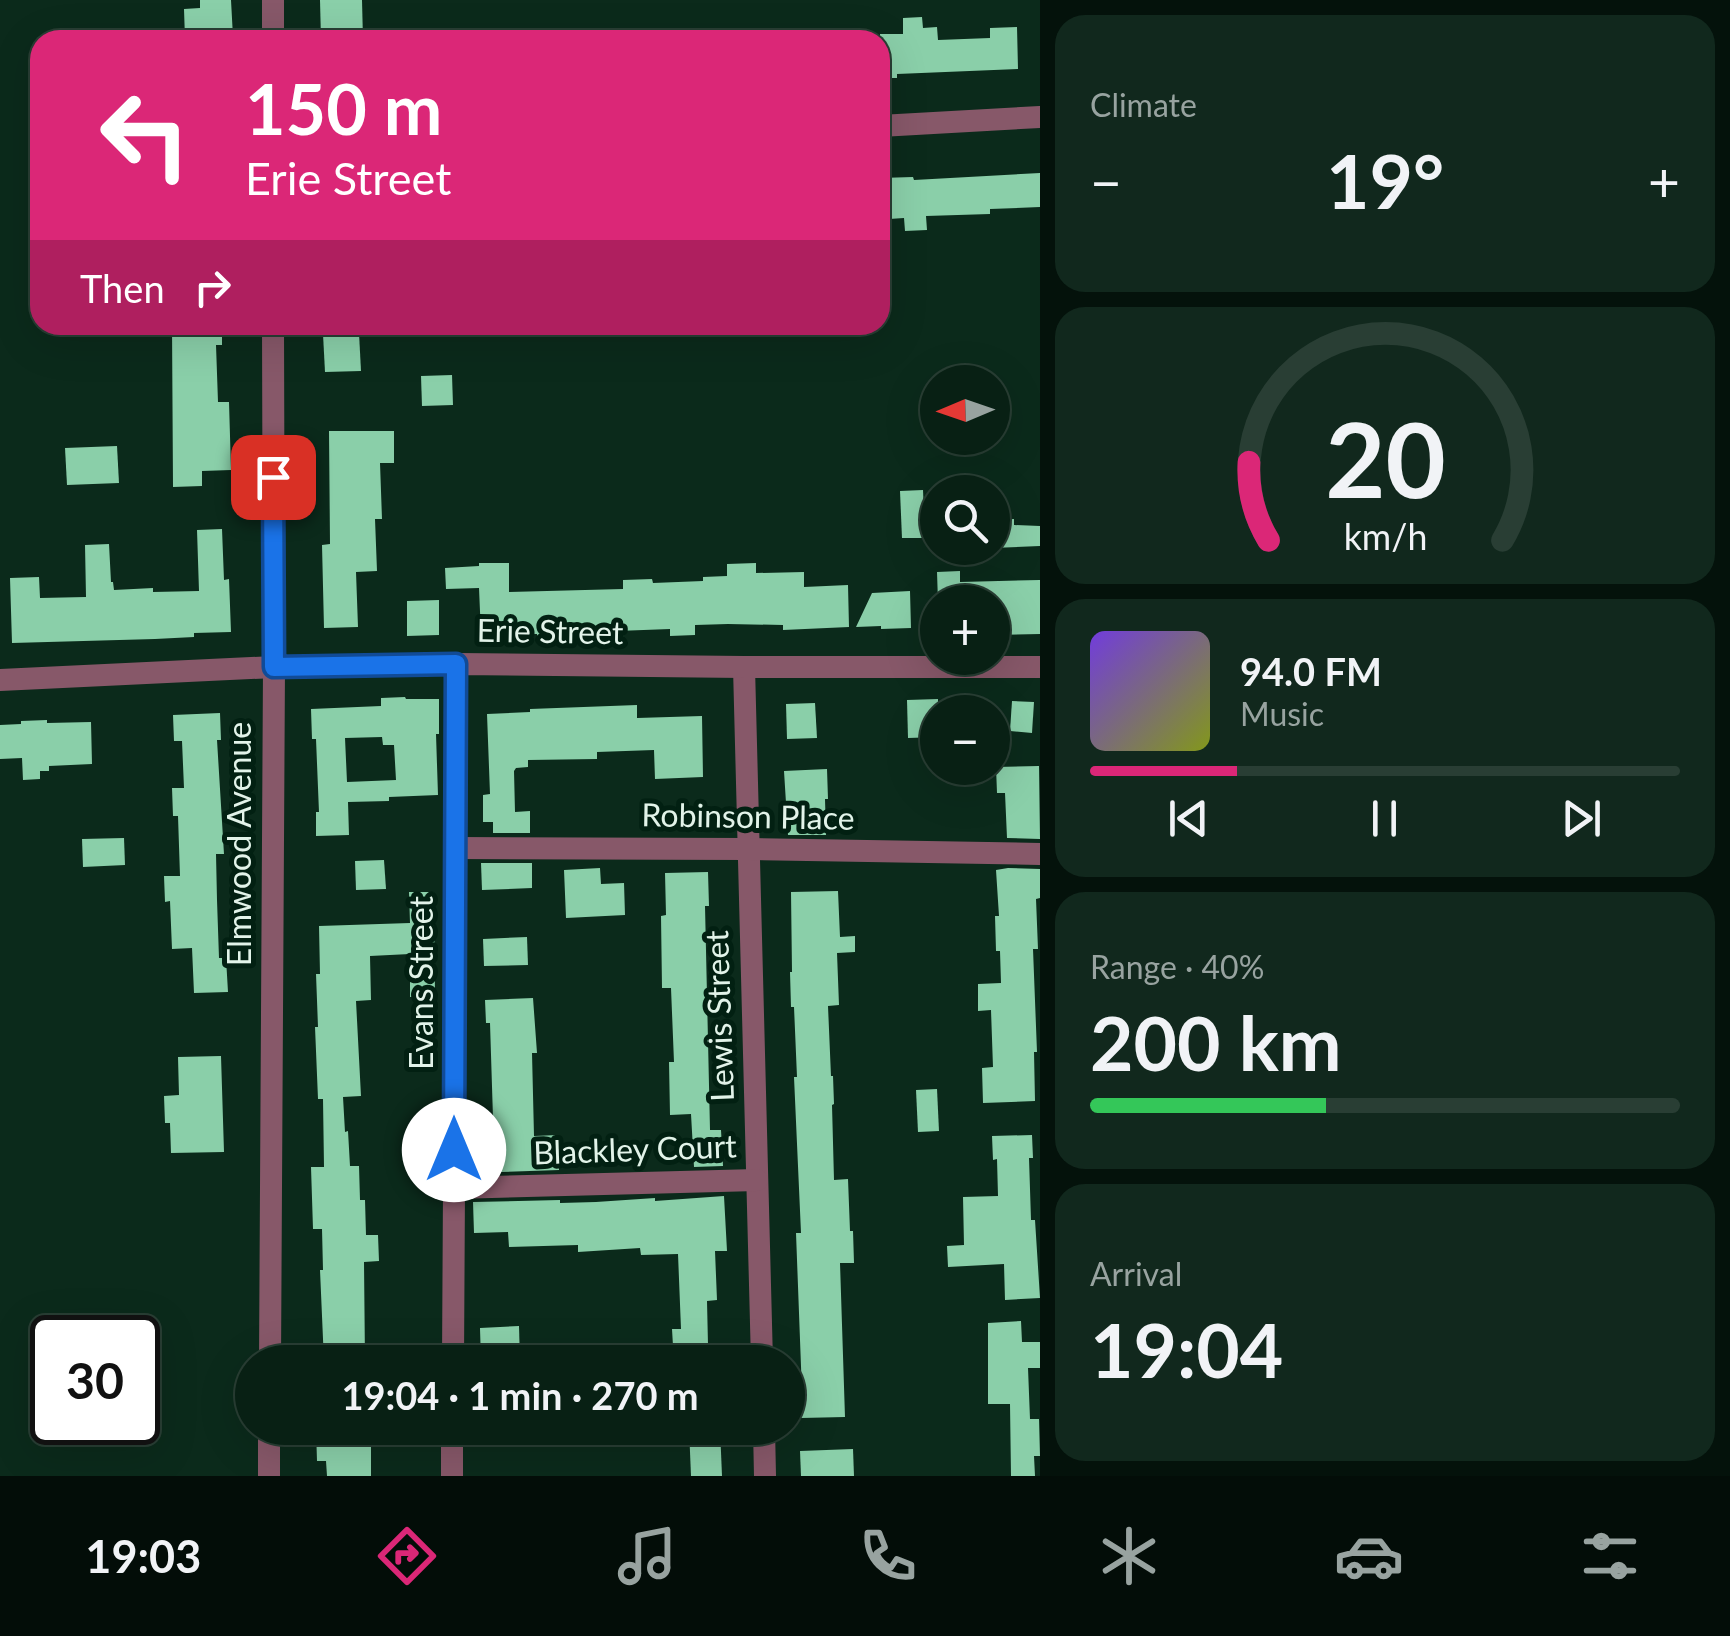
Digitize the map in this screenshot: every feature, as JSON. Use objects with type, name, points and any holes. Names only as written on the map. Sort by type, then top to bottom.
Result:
[{"type":"street","points":[[272,0],[272,30]]},
{"type":"street","points":[[890,125],[1040,117]]},
{"type":"street","name":"Elmwood Avenue","points":[[270,1345],[273,335]]},
{"type":"street","name":"Erie Street","points":[[0,680],[274,667],[456,664],[1040,666]]},
{"type":"street","name":"Evans Street","points":[[452,1345],[456,664]]},
{"type":"street","name":"Lewis Street","points":[[744,667],[762,1345]]},
{"type":"street","name":"Robinson Place","points":[[455,848],[1040,854]]},
{"type":"street","name":"Blackley Court","points":[[454,1188],[758,1180]]},
{"type":"street","points":[[269,1476],[270,1445]]},
{"type":"street","points":[[452,1445],[452,1476]]},
{"type":"street","points":[[764,1445],[765,1476]]},
{"type":"building","points":[[200,0],[231,0],[233,30],[185,30],[184,9],[200,8]]},
{"type":"building","points":[[320,0],[362,0],[363,30],[321,30]]},
{"type":"building","points":[[922,17],[923,28],[937,27],[938,40],[990,38],[990,28],[1017,27],[1018,69],[897,74],[897,78],[890,78],[890,34],[903,34],[903,18]]},
{"type":"building","points":[[1040,173],[1040,207],[990,209],[990,214],[926,216],[927,230],[905,231],[904,218],[890,219],[890,178],[914,180]]},
{"type":"building","points":[[172,335],[222,335],[222,345],[216,345],[218,402],[229,402],[231,470],[202,471],[202,486],[173,487]]},
{"type":"building","points":[[323,335],[359,335],[361,371],[325,372]]},
{"type":"building","points":[[452,375],[453,405],[422,406],[421,376]]},
{"type":"building","points":[[329,431],[394,431],[394,463],[380,463],[382,519],[375,519],[377,571],[356,572],[358,627],[324,628],[322,545],[330,544]]},
{"type":"building","points":[[117,446],[119,483],[67,485],[65,448]]},
{"type":"building","points":[[920,490],[920,538],[902,538],[900,491]]},
{"type":"building","points":[[1010,519],[1014,519],[1014,525],[1040,526],[1040,546],[1010,547]]},
{"type":"building","points":[[222,529],[231,632],[155,639],[12,643],[10,578],[39,577],[40,598],[86,597],[85,545],[109,544],[114,590],[199,591],[197,530]]},
{"type":"building","points":[[509,563],[509,592],[623,589],[623,580],[703,581],[703,577],[727,576],[727,564],[756,563],[756,573],[804,572],[804,587],[848,585],[849,627],[783,630],[783,625],[728,624],[695,625],[695,635],[670,636],[670,629],[537,638],[537,634],[481,635],[479,588],[446,589],[445,568]]},
{"type":"building","points":[[960,571],[960,582],[1040,580],[1040,634],[1010,635],[1010,585],[937,585],[937,572]]},
{"type":"building","points":[[910,591],[911,628],[856,627],[872,593]]},
{"type":"building","points":[[439,600],[439,635],[407,636],[407,601]]},
{"type":"building","points":[[381,698],[439,699],[438,795],[348,802],[349,835],[316,836],[319,812],[311,709],[381,706]],"holes":[[[382,737],[383,745],[394,745],[396,780],[347,782],[345,738]]]},
{"type":"building","points":[[907,700],[920,700],[920,738],[908,738]]},
{"type":"building","points":[[1012,701],[1034,702],[1032,733],[1010,731]]},
{"type":"building","points":[[815,703],[817,738],[787,739],[786,704]]},
{"type":"building","points":[[637,705],[637,718],[702,716],[703,777],[655,779],[654,750],[597,752],[597,759],[528,760],[528,767],[514,771],[515,812],[530,811],[530,833],[493,833],[493,822],[483,822],[483,795],[490,794],[487,714]]},
{"type":"building","points":[[220,713],[221,740],[217,740],[224,854],[216,854],[217,900],[219,958],[226,958],[228,992],[194,993],[192,948],[172,949],[170,901],[165,902],[164,876],[180,876],[178,816],[173,816],[172,788],[184,788],[182,741],[174,741],[173,715]]},
{"type":"building","points":[[47,720],[91,722],[92,764],[49,766],[49,771],[40,771],[40,779],[23,780],[22,758],[0,759],[0,725]]},
{"type":"building","points":[[1039,766],[1040,839],[1007,838],[1005,793],[997,793],[997,785],[1010,785],[1010,767]]},
{"type":"building","points":[[827,769],[826,835],[788,835],[784,771]]},
{"type":"building","points":[[124,838],[125,865],[83,867],[82,839]]},
{"type":"building","points":[[384,860],[386,889],[356,890],[355,861]]},
{"type":"building","points":[[481,863],[532,863],[532,888],[482,890]]},
{"type":"building","points":[[600,868],[601,884],[624,883],[625,915],[566,918],[564,870]]},
{"type":"building","points":[[1040,869],[1040,898],[1036,899],[1038,949],[1033,949],[1035,1101],[983,1103],[982,1068],[993,1067],[991,1010],[978,1011],[978,984],[1001,983],[1000,951],[996,951],[996,870]]},
{"type":"building","points":[[708,872],[709,906],[705,906],[710,1130],[721,1130],[723,1166],[694,1167],[691,1114],[670,1115],[669,1062],[674,1062],[671,988],[662,988],[661,916],[666,915],[665,873]]},
{"type":"building","points":[[838,891],[840,937],[855,936],[855,952],[837,953],[839,1005],[828,1006],[834,1180],[848,1179],[853,1231],[854,1263],[840,1263],[845,1417],[805,1418],[805,1345],[800,1345],[796,1233],[801,1233],[791,1007],[791,892]]},
{"type":"building","points":[[409,892],[434,892],[435,997],[410,997],[410,954],[370,956],[371,1000],[356,1001],[361,1096],[343,1097],[350,1166],[359,1166],[360,1200],[365,1200],[366,1235],[378,1235],[379,1261],[364,1262],[365,1345],[323,1345],[322,1229],[313,1229],[311,1167],[324,1167],[323,1099],[318,1099],[315,1027],[319,926],[410,923]]},
{"type":"building","points":[[527,937],[528,965],[484,966],[483,939]]},
{"type":"building","points":[[533,998],[537,1053],[532,1053],[534,1136],[558,1135],[559,1170],[471,1173],[470,1151],[494,1150],[490,1023],[486,1023],[485,1000]]},
{"type":"building","points":[[221,1056],[224,1152],[171,1153],[164,1096],[179,1095],[178,1057]]},
{"type":"building","points":[[937,1089],[939,1131],[918,1132],[916,1090]]},
{"type":"building","points":[[1032,1135],[1031,1220],[1035,1220],[1040,1298],[1005,1300],[1004,1264],[948,1267],[947,1246],[964,1245],[963,1197],[998,1196],[992,1136]]},
{"type":"building","points":[[724,1196],[727,1251],[715,1251],[717,1300],[707,1301],[708,1345],[673,1345],[672,1329],[681,1329],[678,1254],[641,1255],[640,1248],[578,1252],[578,1245],[509,1247],[508,1232],[474,1233],[473,1202],[655,1201]]},
{"type":"building","points":[[1021,1321],[1022,1342],[1040,1342],[1040,1368],[1028,1368],[1030,1419],[1039,1419],[1040,1456],[1034,1456],[1035,1476],[1011,1476],[1010,1404],[988,1404],[988,1323]]},
{"type":"building","points":[[519,1326],[520,1345],[480,1345],[480,1328]]},
{"type":"building","points":[[316,1445],[371,1445],[371,1476],[327,1476],[326,1461],[317,1461]]},
{"type":"building","points":[[690,1445],[721,1445],[722,1476],[691,1476]]},
{"type":"building","points":[[853,1449],[854,1476],[801,1476],[800,1451]]},
{"type":"route","points":[[273,477],[274,667],[456,664],[454,1150]]}]
